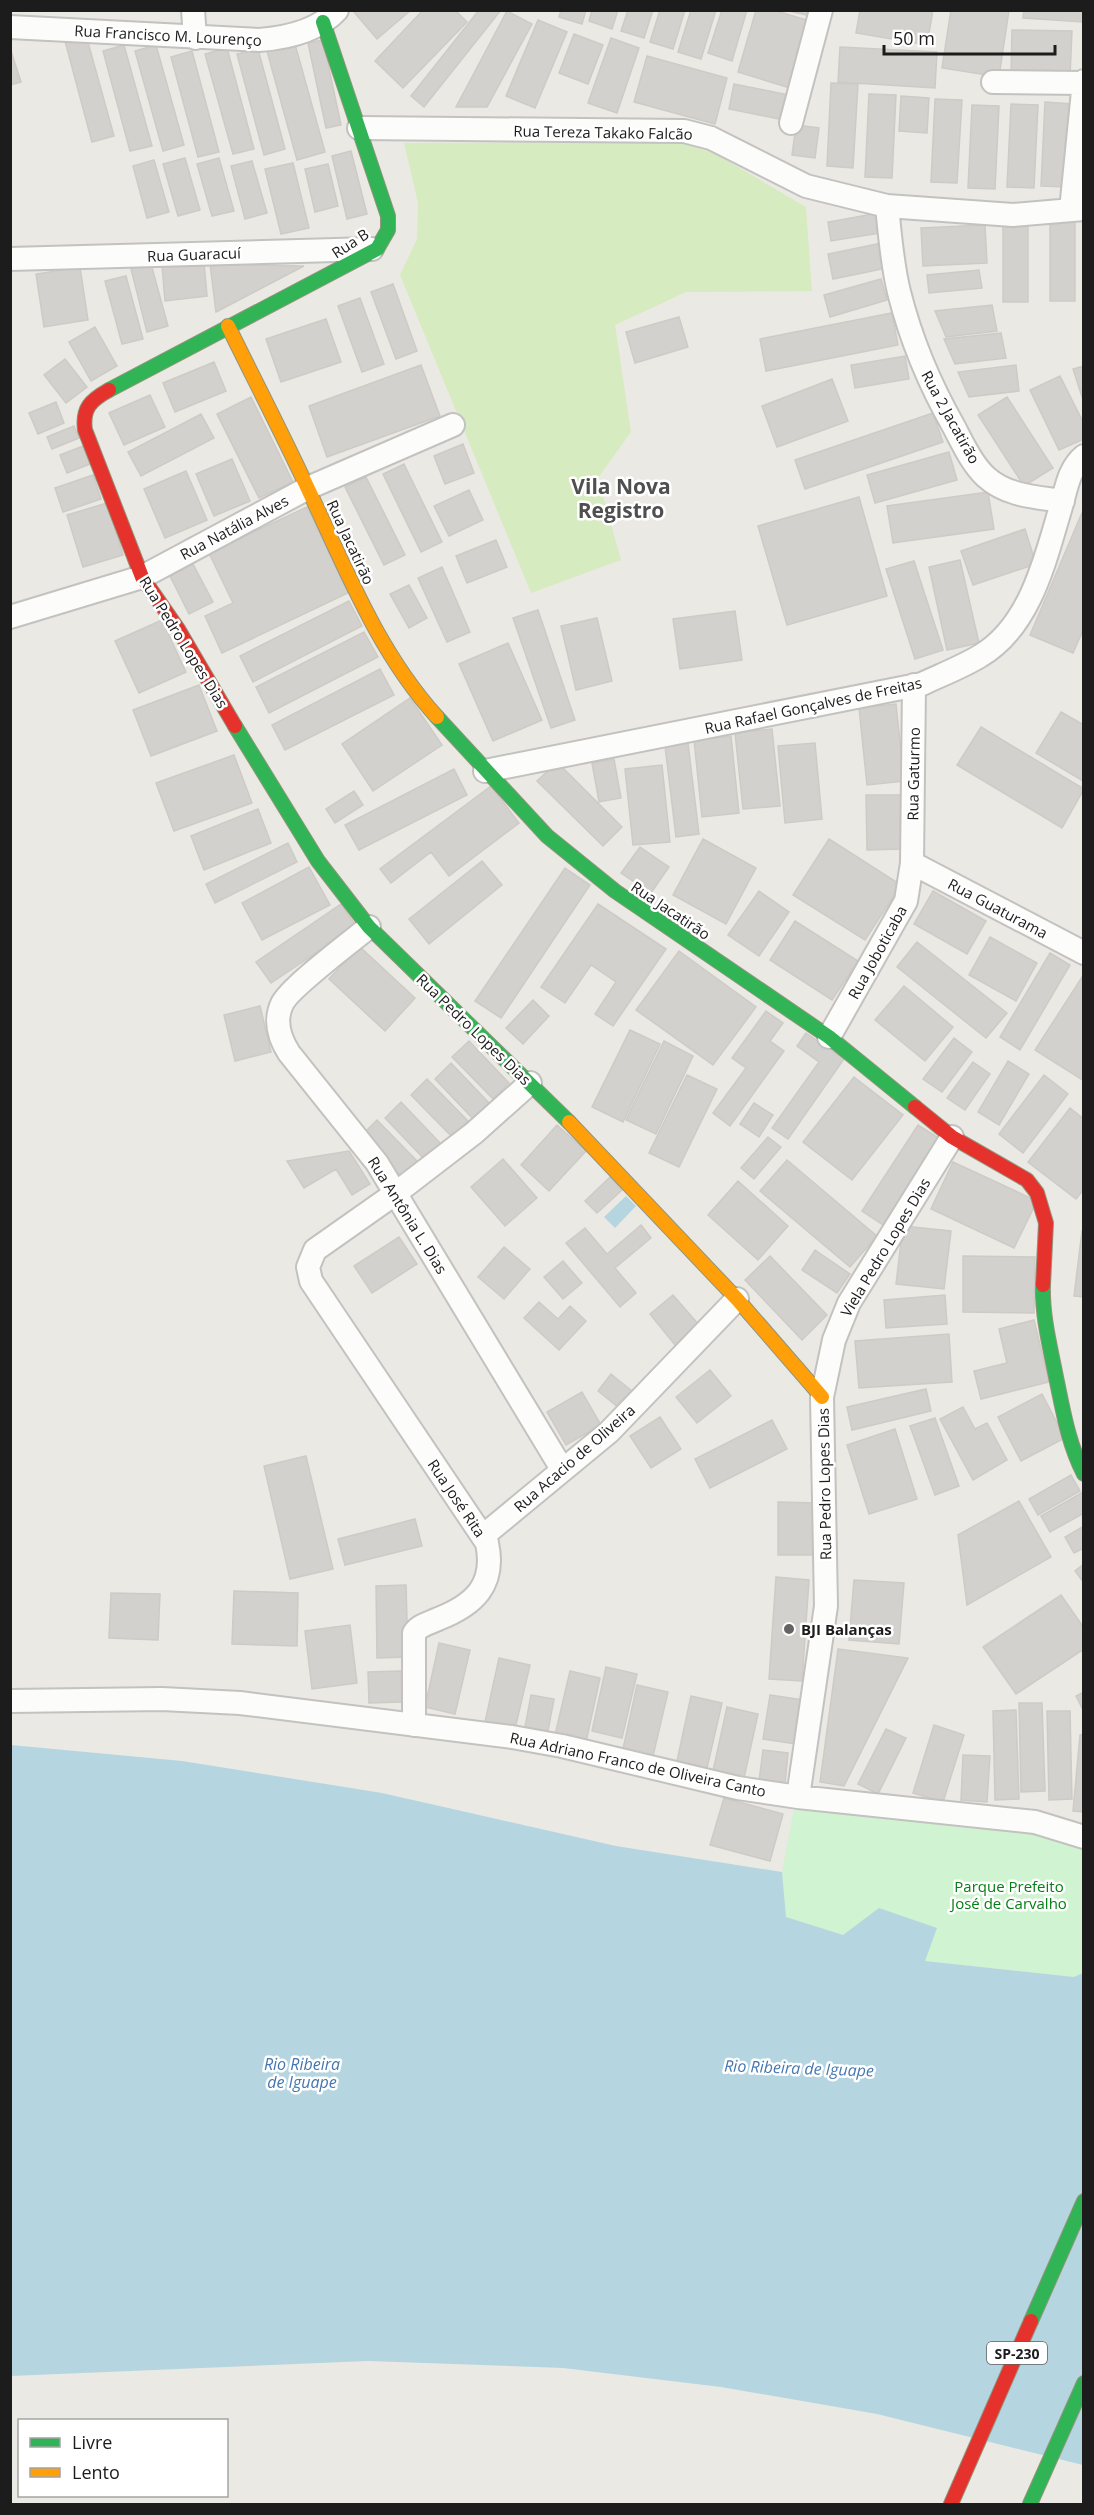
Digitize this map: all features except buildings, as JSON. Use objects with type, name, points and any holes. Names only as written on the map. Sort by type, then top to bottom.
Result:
[{"type":"main road","name":"Rua B","points":[[228,326],[323,279],[377,249],[388,230],[388,216],[359,128],[330,16]]},
{"type":"main road","name":"Rua Jacatirão","points":[[228,326],[308,488],[359,599],[398,667],[417,695],[485,771],[547,836],[608,886],[829,1037],[952,1137],[1027,1180],[1035,1189],[1042,1200],[1046,1226],[1042,1290],[1044,1315],[1069,1442],[1083,1474]]},
{"type":"main road","name":"Rua Pedro Lopes Dias","points":[[228,326],[95,398],[83,415],[85,430],[142,577],[178,629],[318,861],[369,927],[588,1140],[737,1299],[822,1397]]},
{"type":"main road","name":"SP-230","points":[[951,2505],[1083,2200]]},
{"type":"main road","points":[[1030,2505],[1083,2383]]},
{"type":"street","points":[[193,10],[195,38]]},
{"type":"street","points":[[791,123],[821,10]]},
{"type":"street","name":"Rua Francisco M. Lourenço","points":[[10,27],[195,38],[272,39],[297,34],[330,16]]},
{"type":"street","points":[[993,82],[1083,82],[1077,210]]},
{"type":"street","name":"Rua Tereza Takako Falcão","points":[[359,128],[696,133],[711,138],[806,186],[887,206],[1013,215],[1077,210]]},
{"type":"street","name":"Rua 2 Jacatirão","points":[[887,206],[899,293],[921,361],[936,395],[971,458],[986,477],[1006,490],[1030,497],[1063,501]]},
{"type":"street","name":"Rua Guaracuí","points":[[10,259],[377,249]]},
{"type":"street","name":"Rua Natália Alves","points":[[10,617],[142,577],[308,488],[453,425]]},
{"type":"street","name":"Rua Rafael Gonçalves de Freitas","points":[[485,771],[922,684],[982,655],[1008,632],[1029,597],[1045,559],[1068,481],[1083,456]]},
{"type":"street","name":"Rua Gaturmo","points":[[912,863],[914,685]]},
{"type":"street","name":"Rua Guaturama","points":[[912,863],[1083,953]]},
{"type":"street","name":"Rua Joboticaba","points":[[829,1037],[902,910],[906,901],[912,863]]},
{"type":"street","name":"Rua Antônia L. Dias","points":[[369,927],[288,996],[282,1004],[279,1030],[282,1042],[377,1163],[562,1469]]},
{"type":"street","points":[[396,1193],[474,1133],[530,1083]]},
{"type":"street","name":"Viela Pedro Lopes Dias","points":[[822,1397],[834,1340],[849,1303],[952,1137]]},
{"type":"street","name":"Rua José Rita","points":[[396,1193],[315,1250],[308,1267],[311,1281],[483,1536],[488,1551],[488,1566],[479,1593],[461,1610],[419,1627],[414,1633],[414,1725]]},
{"type":"street","name":"Rua Acacio de Oliveira","points":[[483,1536],[625,1416],[737,1299]]},
{"type":"street","name":"Rua Pedro Lopes Dias","points":[[798,1797],[825,1606],[822,1397]]},
{"type":"street","name":"Rua Adriano Franco de Oliveira Canto","points":[[10,1701],[162,1699],[240,1703],[414,1725],[532,1740],[738,1788],[798,1797],[1035,1822],[1083,1837]]},
{"type":"green space","points":[[680,142],[714,153],[806,207],[812,291],[686,292],[615,325],[631,432],[598,478],[621,560],[531,593],[400,275],[417,239],[418,203],[404,143]]},
{"type":"green space","name":"Parque Prefeito José de Carvalho","points":[[796,1798],[1083,1838],[1083,1973],[1074,1977],[925,1961],[785,1917],[782,1872]]},
{"type":"water","points":[[626,1196],[636,1206],[615,1228],[604,1217]]},
{"type":"water","name":"Rio Ribeira de Iguape","points":[[11,1745],[182,1761],[382,1793],[616,1846],[782,1872],[786,1917],[843,1935],[879,1908],[937,1928],[925,1961],[1074,1977],[1083,1973],[1083,2465],[877,2414],[721,2387],[563,2368],[368,2361],[11,2376]]},
{"type":"traffic: fast","points":[[109,390],[377,249],[388,230],[388,216],[323,22]]},
{"type":"traffic: fast","points":[[437,717],[547,836],[615,891],[829,1037],[915,1107]]},
{"type":"traffic: fast","points":[[235,726],[318,861],[369,927],[569,1122]]},
{"type":"traffic: fast","points":[[1043,1285],[1047,1331],[1064,1414],[1070,1438],[1084,1474]]},
{"type":"traffic: fast","points":[[1031,2321],[1084,2201]]},
{"type":"traffic: fast","points":[[1030,2504],[1084,2383]]},
{"type":"traffic: slow","points":[[228,326],[365,609],[397,665],[437,717]]},
{"type":"traffic: slow","points":[[569,1122],[737,1299],[822,1397]]},
{"type":"traffic: jam","points":[[109,390],[97,397],[89,406],[85,416],[85,430],[142,577],[178,629],[235,726]]},
{"type":"traffic: jam","points":[[915,1107],[952,1137],[1027,1180],[1037,1193],[1046,1223],[1043,1285]]},
{"type":"traffic: jam","points":[[951,2504],[1031,2321]]},
{"type":"place","name":"BJI Balanças","points":[[789,1629]]},
{"type":"district","name":"Vila Nova Registro","points":[[621,498]]}]
